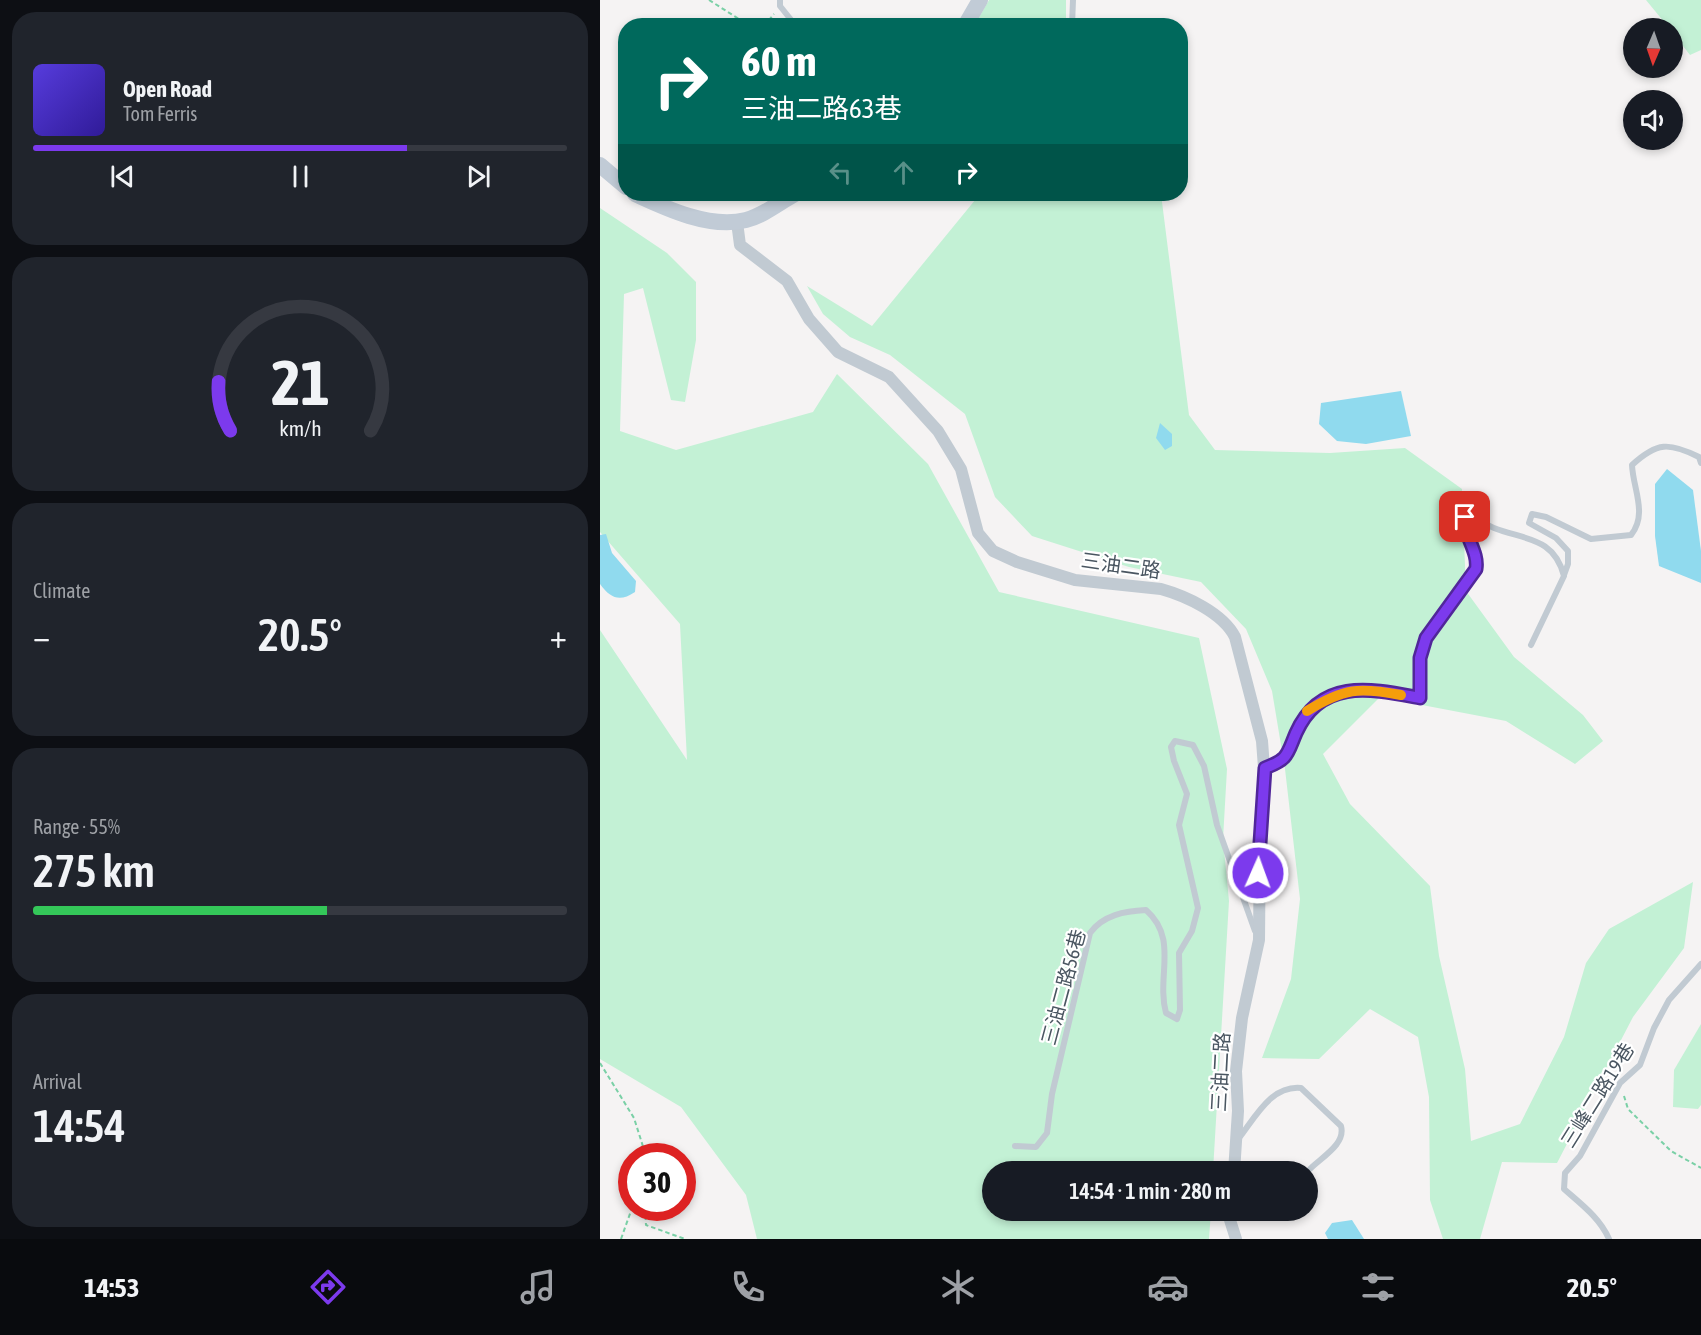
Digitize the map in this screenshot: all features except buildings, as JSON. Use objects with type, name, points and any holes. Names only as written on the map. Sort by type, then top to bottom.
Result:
[{"type":"street","points":[[970,18],[980,0]]},
{"type":"street","points":[[600,165],[618,180]]},
{"type":"street","points":[[653,201],[683,213],[720,222],[748,220],[782,201]]},
{"type":"street","name":"三油二路","points":[[737,222],[740,245],[787,281],[809,319],[838,352],[889,377],[938,430],[961,469],[978,533],[993,551],[1030,567],[1075,580],[1161,589],[1174,593],[1230,626],[1235,637],[1262,741],[1265,768],[1259,840],[1259,940],[1242,1018],[1236,1071],[1235,1161]]},
{"type":"street","points":[[1230,1221],[1236,1239]]},
{"type":"lane","points":[[1072,18],[1073,0]]},
{"type":"lane","points":[[780,3],[790,18]]},
{"type":"lane","points":[[1531,645],[1568,564],[1568,551],[1556,538],[1529,523],[1532,514],[1546,517],[1591,539],[1631,535],[1639,525],[1640,502],[1633,482],[1632,465],[1648,450],[1664,446],[1680,448],[1699,457],[1701,463]]},
{"type":"lane","points":[[1265,768],[1282,762],[1289,754],[1307,711],[1337,694],[1352,689],[1372,689],[1420,698],[1420,658],[1426,638],[1476,569],[1478,561],[1464,527],[1465,517],[1470,511],[1491,527],[1547,546],[1557,558],[1564,576]]},
{"type":"lane","name":"三油二路56巷","points":[[1015,1146],[1036,1147],[1047,1133],[1052,1094],[1090,933],[1097,923],[1126,911],[1146,910],[1158,920],[1164,936],[1162,1001],[1166,1013],[1177,1019],[1180,1010],[1179,953],[1192,931],[1198,908],[1179,825],[1187,794],[1174,761],[1171,747],[1175,741],[1192,745],[1204,766],[1217,825],[1259,940]]},
{"type":"lane","name":"三峰二路19巷","points":[[1609,1239],[1605,1230],[1587,1209],[1564,1189],[1565,1173],[1580,1156],[1620,1083],[1640,1065],[1654,1028],[1669,1000],[1701,964]]},
{"type":"lane","points":[[1236,1141],[1274,1094],[1283,1089],[1301,1088],[1341,1126],[1343,1132],[1341,1140],[1318,1162]]},
{"type":"path","points":[[709,0],[737,18]]},
{"type":"path","points":[[770,18],[780,3]]},
{"type":"path","points":[[600,1063],[634,1118],[642,1143]]},
{"type":"path","points":[[1620,1083],[1628,1109],[1671,1151],[1701,1168]]},
{"type":"path","points":[[621,1239],[627,1221]]},
{"type":"path","points":[[646,1221],[646,1225],[685,1239]]},
{"type":"green space","points":[[989,0],[1066,0],[1066,18],[979,18]]},
{"type":"green space","points":[[1646,0],[1701,0],[1701,50],[1690,55],[1683,46],[1683,18],[1661,18]]},
{"type":"green space","points":[[974,201],[1162,201],[1189,415],[1215,450],[1330,453],[1405,448],[1462,489],[1466,591],[1514,657],[1583,715],[1603,741],[1575,764],[1506,721],[1380,697],[1323,754],[1350,804],[1430,886],[1439,956],[1465,1069],[1471,1141],[1520,1124],[1564,1037],[1586,963],[1609,929],[1693,882],[1684,948],[1633,1017],[1557,1163],[1502,1162],[1480,1239],[1443,1239],[1430,1200],[1429,1097],[1418,1037],[1370,1009],[1319,1059],[1262,1058],[1291,979],[1300,899],[1285,769],[1272,691],[1246,629],[1201,582],[1129,567],[1032,536],[995,497],[965,414],[890,355],[850,337],[823,314],[807,286],[872,326]]},
{"type":"green space","points":[[600,208],[667,253],[696,282],[696,340],[685,402],[671,400],[643,288],[624,294],[620,431],[676,450],[813,412],[837,374],[928,464],[999,592],[1199,638],[1227,769],[1223,839],[1229,901],[1214,1161],[982,1161],[982,1221],[1210,1221],[1209,1239],[757,1239],[746,1195],[681,1107],[600,1059],[600,630],[687,760],[680,624],[600,532]]},
{"type":"green space","points":[[1701,1024],[1701,1105],[1698,1109],[1673,1107],[1674,1070]]},
{"type":"water","points":[[1401,391],[1411,436],[1366,444],[1337,441],[1319,424],[1321,403]]},
{"type":"water","points":[[1160,423],[1172,434],[1172,446],[1165,450],[1156,438]]},
{"type":"water","points":[[1667,469],[1693,490],[1701,551],[1701,583],[1659,566],[1655,536],[1655,484]]},
{"type":"water","points":[[606,534],[612,553],[636,581],[635,592],[625,597],[612,596],[600,584],[600,535]]},
{"type":"water","points":[[1352,1220],[1364,1239],[1328,1239],[1325,1233],[1332,1223]]},
{"type":"slow traffic","points":[[1307,711],[1337,694],[1352,689],[1372,689],[1401,695]]},
{"type":"route","points":[[1258,873],[1265,768],[1282,762],[1289,754],[1295,735],[1307,711],[1337,694],[1352,689],[1372,689],[1420,698],[1420,658],[1426,638],[1476,569],[1478,561],[1464,527],[1465,517]]}]
